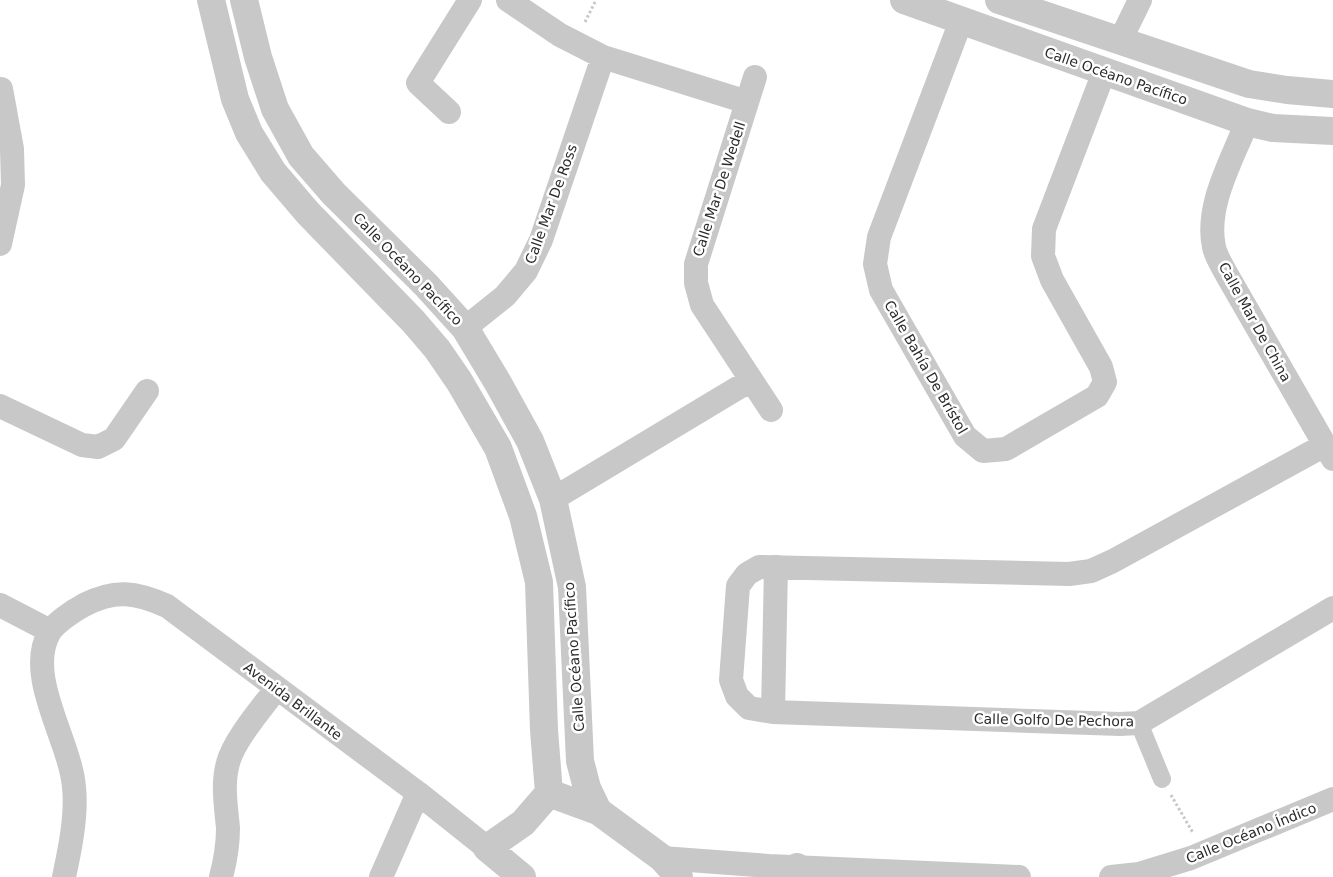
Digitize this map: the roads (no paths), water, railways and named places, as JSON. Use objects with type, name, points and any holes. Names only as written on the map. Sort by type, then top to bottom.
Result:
[{"type":"street","points":[[211,0],[235,99],[249,133],[273,172],[308,213],[413,321],[437,349],[459,381],[498,448],[523,516],[539,582],[544,730],[549,792],[524,822],[487,848]]},
{"type":"street","name":"Calle Océano Pacífico","points":[[244,0],[258,57],[275,109],[301,156],[334,194],[465,328],[530,441],[553,499],[572,587],[580,762],[587,788],[598,812]]},
{"type":"street","points":[[449,112],[418,83],[470,0]]},
{"type":"street","points":[[508,0],[560,35],[603,57],[747,102]]},
{"type":"street","name":"Calle Océano Pacífico","points":[[904,0],[1247,122],[1273,128],[1333,131]]},
{"type":"street","points":[[1001,0],[1249,84],[1286,90],[1331,89]]},
{"type":"street","points":[[1120,41],[1140,0]]},
{"type":"street","name":"Calle Bahía De Brístol","points":[[961,21],[879,237],[875,264],[882,290],[965,436],[983,451],[1006,449],[1097,396],[1105,382],[1101,367],[1052,280],[1043,256],[1044,229],[1104,72]]},
{"type":"street","name":"Calle Mar De Ross","points":[[465,328],[505,296],[526,271],[541,240],[603,57]]},
{"type":"street","name":"Calle Mar De Wedell","points":[[755,77],[696,264],[696,283],[705,311],[771,410]]},
{"type":"street","points":[[0,244],[13,185],[12,149],[1,89]]},
{"type":"street","name":"Calle Mar De China","points":[[1247,122],[1216,199],[1212,220],[1214,248],[1227,275],[1329,452]]},
{"type":"street","points":[[465,328],[488,391],[495,420],[498,448]]},
{"type":"street","points":[[553,499],[751,380]]},
{"type":"street","points":[[0,406],[82,445],[98,447],[114,439],[147,392]]},
{"type":"street","name":"Calle Golfo De Pechora","points":[[1329,452],[1091,571],[1068,574],[759,567],[747,574],[738,586],[731,680],[737,696],[749,708],[773,712],[1110,724],[1140,723],[1333,608]]},
{"type":"street","points":[[773,712],[776,567]]},
{"type":"street","name":"Avenida Brillante","points":[[50,631],[72,611],[96,599],[122,594],[147,597],[167,606],[418,793],[522,877]]},
{"type":"street","points":[[0,605],[50,631],[43,646],[42,672],[63,741],[74,786],[73,825],[64,877]]},
{"type":"street","points":[[221,877],[228,830],[224,786],[228,761],[241,738],[276,689]]},
{"type":"street","points":[[1140,723],[1162,779]]},
{"type":"street","points":[[549,792],[598,812],[670,867],[786,872],[1019,877]]},
{"type":"street","points":[[381,877],[418,793]]},
{"type":"street","name":"Calle Océano Índico","points":[[1111,877],[1139,874],[1204,853],[1333,799]]}]
